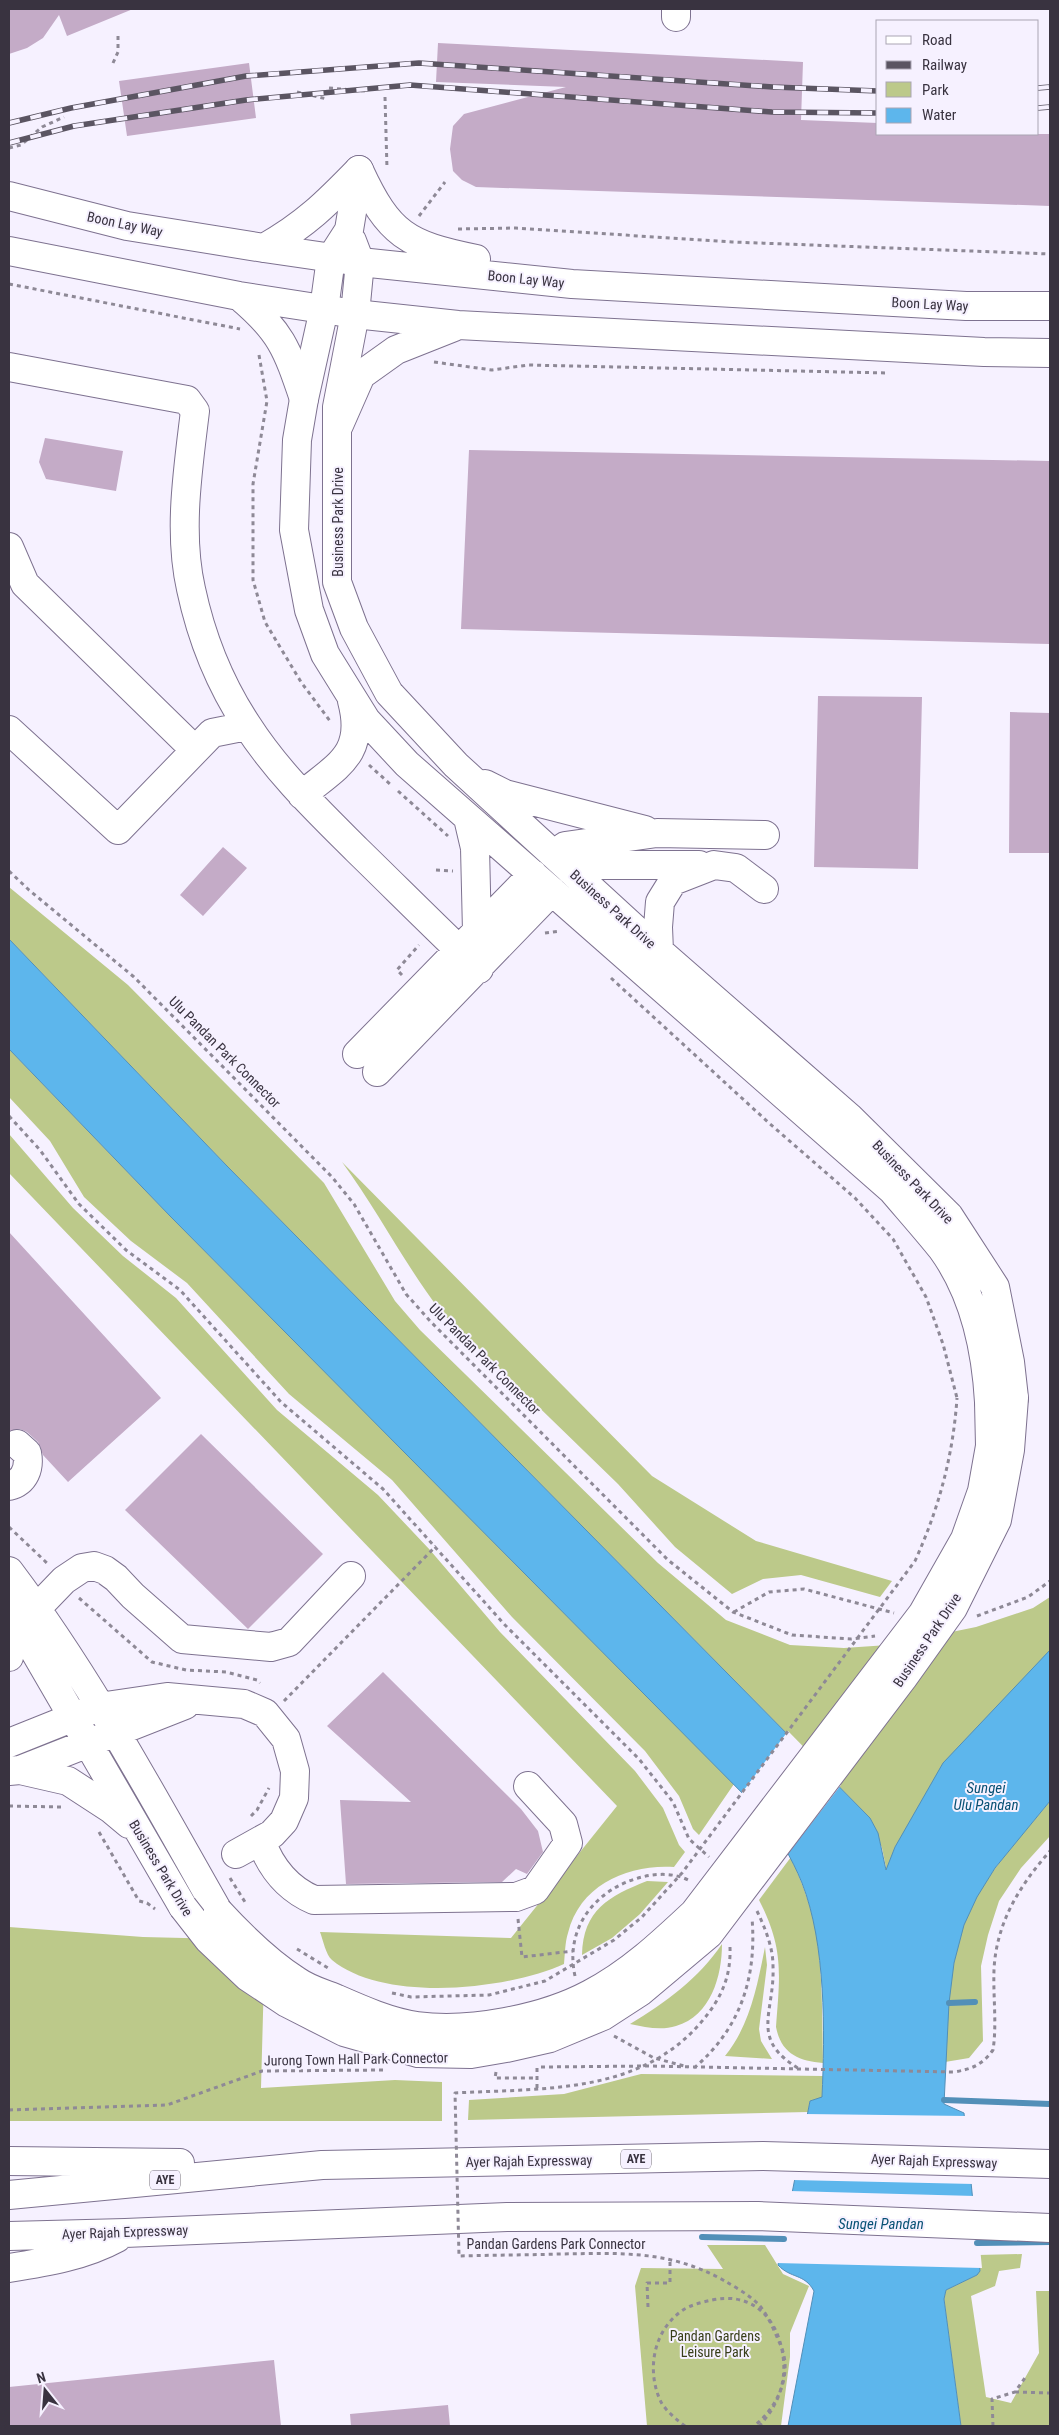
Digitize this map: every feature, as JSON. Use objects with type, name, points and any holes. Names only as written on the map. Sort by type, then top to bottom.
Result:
[{"type":"main road","name":"Business Park Drive","points":[[19,1608],[73,1716],[139,1833],[172,1911],[208,1939],[248,1977],[287,2003],[344,2032],[418,2053],[472,2054],[550,2038],[603,2016],[640,1992],[709,1934],[903,1678],[953,1608],[997,1520],[1010,1450],[1002,1400],[988,1374],[980,1332],[966,1293],[943,1251],[892,1190],[407,764],[366,720],[325,654],[309,610],[294,530],[297,440],[324,309],[331,258],[349,230],[359,170]]},
{"type":"main road","points":[[264,248],[297,230],[322,209],[359,170],[385,217],[397,231],[418,244],[572,284]]},
{"type":"main road","name":"Boon Lay Way","points":[[9,196],[127,226],[360,262],[572,284],[966,306],[1050,306]]},
{"type":"main road","name":"Business Park Drive","points":[[19,1608],[99,1707],[116,1732],[218,1911],[245,1941],[298,1982],[362,2010],[416,2026],[491,2025],[528,2016],[589,1995],[651,1953],[694,1913],[923,1612],[965,1539],[982,1491],[990,1446],[1010,1362],[995,1287],[949,1216],[849,1117],[659,951],[466,774],[420,729],[389,693],[354,628],[337,582],[338,407],[355,314],[360,262],[349,230]]},
{"type":"main road","points":[[9,251],[239,296],[355,314],[458,325],[974,351],[1050,353]]},
{"type":"main road","points":[[239,296],[275,330],[288,354],[304,399]]},
{"type":"main road","points":[[339,425],[361,375],[396,350],[458,325]]},
{"type":"main road","points":[[9,367],[187,400],[195,411],[187,470],[185,534],[190,588],[206,640],[225,686],[247,726],[302,795],[468,941]]},
{"type":"main road","points":[[9,548],[25,584],[195,750]]},
{"type":"main road","points":[[302,795],[342,762],[352,749],[357,722],[351,697]]},
{"type":"main road","points":[[9,730],[118,830],[212,733],[247,726]]},
{"type":"main road","points":[[466,774],[505,794],[657,833]]},
{"type":"main road","points":[[468,818],[475,848],[468,941],[479,969]]},
{"type":"main road","points":[[764,889],[736,868],[714,865],[585,865],[563,863],[564,846],[657,833],[765,834]]},
{"type":"main road","points":[[659,951],[660,902],[673,881],[714,865]]},
{"type":"main road","points":[[357,1054],[468,941],[542,883]]},
{"type":"main road","points":[[377,1072],[479,969],[542,883]]},
{"type":"main road","points":[[9,1486],[24,1477],[28,1470],[27,1454],[17,1444]]},
{"type":"main road","points":[[19,1608],[82,1568],[94,1566],[105,1570],[116,1578],[133,1596],[182,1639],[271,1647],[289,1642],[351,1576]]},
{"type":"main road","points":[[9,1571],[19,1608],[9,1657]]},
{"type":"main road","points":[[9,1743],[99,1707],[167,1697],[223,1701],[251,1707],[265,1713],[286,1739],[295,1771],[294,1798],[284,1821],[272,1834],[253,1831]]},
{"type":"main road","points":[[14,1770],[195,1700]]},
{"type":"main road","points":[[14,1770],[68,1781],[111,1808],[139,1833]]},
{"type":"main road","points":[[253,1831],[266,1856],[281,1877],[298,1894],[314,1900],[516,1897],[535,1890],[568,1843],[563,1824],[528,1786]]},
{"type":"main road","points":[[233,1865],[253,1831]]},
{"type":"main road","name":"Ayer Rajah Expressway","points":[[9,2194],[322,2165],[763,2156],[1050,2164]]},
{"type":"main road","points":[[9,2161],[322,2165]]},
{"type":"main road","name":"Ayer Rajah Expressway","points":[[9,2236],[125,2233],[424,2219],[758,2216],[1004,2228],[1050,2228]]},
{"type":"main road","points":[[9,2268],[76,2256],[96,2250],[125,2233]]},
{"type":"path","points":[[113,63],[118,52],[118,33]]},
{"type":"path","points":[[329,88],[365,91]]},
{"type":"path","points":[[297,92],[327,99]]},
{"type":"path","points":[[385,97],[387,170]]},
{"type":"path","points":[[9,148],[21,145],[42,127],[64,117]]},
{"type":"path","points":[[418,218],[446,182]]},
{"type":"path","points":[[452,229],[516,228],[742,242],[1050,254]]},
{"type":"path","points":[[428,362],[492,370],[528,365],[892,373]]},
{"type":"path","name":"Ulu Pandan Park Connector","points":[[9,870],[29,890],[134,977],[332,1177],[354,1204],[406,1294],[430,1321],[668,1560],[733,1612],[792,1635],[851,1640],[880,1635]]},
{"type":"path","points":[[436,870],[457,872]]},
{"type":"path","points":[[387,1992],[411,1997],[489,1995],[545,1981],[614,1940],[642,1916],[682,1873],[915,1561],[931,1525],[947,1472],[955,1432],[957,1398],[943,1344],[926,1297],[893,1239],[855,1198],[769,1124],[605,972]]},
{"type":"path","points":[[9,1116],[40,1150],[79,1204],[126,1250],[180,1290],[281,1402],[383,1489],[436,1546],[505,1626],[639,1759],[673,1802],[689,1839],[710,1857]]},
{"type":"path","points":[[280,1704],[436,1546]]},
{"type":"path","points":[[974,1617],[1028,1597],[1050,1581]]},
{"type":"path","points":[[733,1612],[769,1592],[804,1589],[896,1614]]},
{"type":"path","points":[[253,1831],[257,1810],[270,1787],[270,1779]]},
{"type":"path","points":[[9,1806],[61,1806],[69,1809]]},
{"type":"path","points":[[96,1828],[139,1901],[172,1911]]},
{"type":"path","points":[[536,2088],[537,2078],[537,2061],[532,2065],[680,2068],[801,2070],[813,2071],[954,2072],[974,2068],[985,2061],[993,2050],[994,1968],[999,1938],[1013,1900],[1030,1874],[1050,1851]]},
{"type":"path","points":[[233,1865],[249,1909]]},
{"type":"path","points":[[516,1897],[522,1957],[573,1951]]},
{"type":"path","points":[[754,1904],[766,1930],[773,1965],[767,2028],[770,2039],[786,2061],[801,2070]]},
{"type":"path","points":[[693,2068],[722,2040],[748,1988],[754,1939],[751,1913]]},
{"type":"path","name":"Pandan Gardens Park Connector","points":[[730,1943],[731,1962],[728,1980],[720,1996],[691,2034],[666,2054],[628,2073],[598,2082],[536,2088],[456,2092],[459,2256],[636,2253],[670,2258],[702,2268],[738,2288],[760,2306],[774,2330],[784,2353],[784,2382],[774,2406],[767,2416],[754,2426]]},
{"type":"path","points":[[291,1946],[330,1969]]},
{"type":"path","points":[[489,2071],[503,2069]]},
{"type":"path","name":"Jurong Town Hall Park Connector","points":[[9,2110],[168,2105],[262,2071],[391,2070]]},
{"type":"path","points":[[496,2078],[537,2078]]},
{"type":"path","points":[[648,2307],[647,2283],[670,2283],[670,2258]]},
{"type":"path","points":[[685,2426],[662,2403],[654,2382],[653,2360],[657,2341],[668,2324],[683,2310],[702,2302],[723,2298],[743,2299],[757,2306],[766,2313],[780,2342],[784,2359],[780,2396],[772,2413],[759,2426]]},
{"type":"path","points":[[1015,2392],[1027,2374]]},
{"type":"path","points":[[993,2426],[992,2399],[1015,2392],[1050,2393]]},
{"type":"green space","points":[[9,887],[128,985],[324,1183],[395,1301],[420,1330],[658,1563],[726,1620],[790,1645],[844,1648],[888,1645],[976,1627],[1033,1608],[1050,1597],[1050,1650],[895,1847],[887,1872],[882,1848],[870,1818],[227,1166],[9,939]]},
{"type":"green space","points":[[9,1049],[170,1216],[734,1784],[699,1835],[693,1829],[679,1796],[645,1751],[512,1617],[392,1480],[289,1394],[187,1283],[131,1241],[84,1197],[50,1141],[9,1097]]},
{"type":"green space","points":[[9,1134],[73,1208],[123,1256],[176,1298],[277,1410],[378,1495],[430,1550],[500,1632],[635,1771],[663,1808],[679,1845],[685,1852],[674,1867],[640,1869],[609,1880],[595,1890],[583,1902],[574,1916],[567,1937],[564,1964],[540,1973],[511,1980],[446,1988],[413,1987],[382,1982],[355,1974],[330,1958],[320,1932],[511,1938],[617,1806],[9,1173]]},
{"type":"green space","points":[[342,1162],[652,1476],[756,1541],[892,1581],[880,1597],[801,1575],[763,1579],[732,1594],[675,1547],[618,1484],[442,1313]]},
{"type":"green space","points":[[1050,1801],[1050,1836],[1021,1868],[999,1901],[988,1935],[981,1966],[983,2041],[969,2058],[945,2062],[952,1976],[958,1942],[970,1908],[1001,1860]]},
{"type":"green space","points":[[791,1857],[809,1902],[816,1931],[821,1980],[823,2063],[798,2058],[792,2054],[782,2043],[776,2027],[779,1992],[778,1962],[773,1933],[759,1900]]},
{"type":"green space","points":[[647,1881],[668,1882],[640,1914],[612,1938],[582,1955],[587,1927],[593,1916],[610,1899]]},
{"type":"green space","points":[[9,1927],[143,1937],[265,1940],[261,2088],[395,2080],[442,2082],[442,2121],[9,2121]]},
{"type":"green space","points":[[722,1944],[717,1981],[706,2004],[698,2013],[688,2021],[665,2028],[630,2024],[681,1989],[703,1968]]},
{"type":"green space","points":[[765,1947],[767,1965],[759,2029],[761,2041],[772,2059],[725,2056],[741,2032],[747,2018]]},
{"type":"green space","points":[[641,2074],[823,2076],[822,2098],[810,2101],[808,2112],[468,2120],[469,2100],[564,2094]]},
{"type":"green space","name":"Pandan Gardens Leisure Park","points":[[707,2245],[765,2245],[783,2274],[809,2286],[790,2333],[790,2357],[781,2426],[647,2426],[635,2286],[641,2268],[723,2269]]},
{"type":"green space","points":[[1022,2254],[1020,2268],[999,2271],[995,2286],[971,2296],[986,2397],[1011,2403],[1039,2353],[1036,2291],[1050,2291],[1050,2426],[961,2426],[944,2299],[946,2290],[977,2275],[978,2255]]},
{"type":"water","name":"Sungei Pandan","points":[[9,939],[227,1166],[870,1818],[878,1833],[886,1870],[895,1847],[943,1763],[1050,1650],[1050,1801],[995,1868],[977,1897],[964,1925],[954,1963],[949,2003],[944,2104],[964,2113],[980,2271],[977,2275],[946,2290],[944,2299],[961,2426],[788,2426],[814,2291],[806,2281],[778,2265],[810,2101],[822,2097],[824,2045],[820,1960],[810,1907],[798,1874],[774,1831],[763,1814],[170,1216],[9,1049]]},
{"type":"pier","points":[[788,1731],[841,1785],[787,1855],[761,1815],[741,1794]]},
{"type":"pier","points":[[805,2114],[967,2116],[974,2184],[792,2180]]},
{"type":"pier","points":[[790,2191],[975,2196],[982,2268],[776,2263]]},
{"type":"building","points":[[9,9],[133,9],[67,36],[59,15],[43,38],[27,48],[9,54]]},
{"type":"building","points":[[438,43],[803,62],[801,120],[876,123],[876,135],[1050,134],[1050,206],[476,187],[462,180],[453,171],[450,149],[453,126],[464,114],[566,87],[436,82]]},
{"type":"building","points":[[249,63],[256,118],[127,136],[119,81]]},
{"type":"building","points":[[45,438],[123,451],[116,491],[46,479],[39,462]]},
{"type":"building","points":[[469,450],[1050,461],[1050,644],[461,629]]},
{"type":"building","points":[[818,696],[922,697],[918,869],[814,867]]},
{"type":"building","points":[[1010,712],[1050,713],[1050,853],[1009,853]]},
{"type":"building","points":[[223,847],[247,868],[203,916],[180,895]]},
{"type":"building","points":[[9,1232],[161,1398],[68,1482],[43,1455],[38,1442],[27,1432],[20,1429],[9,1431]]},
{"type":"building","points":[[201,1434],[323,1554],[248,1629],[125,1510]]},
{"type":"building","points":[[383,1672],[521,1809],[538,1831],[543,1852],[527,1874],[516,1869],[502,1882],[346,1884],[340,1800],[411,1802],[327,1726]]},
{"type":"building","points":[[274,2360],[281,2426],[9,2426],[9,2387]]},
{"type":"building","points":[[448,2405],[450,2426],[351,2426],[350,2414]]},
{"type":"waterway","points":[[949,2003],[975,2002]]},
{"type":"waterway","points":[[944,2100],[1050,2104]]},
{"type":"waterway","points":[[702,2237],[784,2239]]},
{"type":"waterway","points":[[977,2243],[1050,2242]]},
{"type":"railway","points":[[9,123],[71,108],[246,76],[419,63],[773,87],[876,91]]},
{"type":"railway","points":[[9,143],[74,126],[246,100],[410,85],[772,112],[876,113]]},
{"type":"railway","points":[[1039,88],[1050,87]]},
{"type":"railway","points":[[1039,108],[1050,107]]},
{"type":"water label","name":"Sungei Ulu Pandan","points":[[986,1796]]}]
